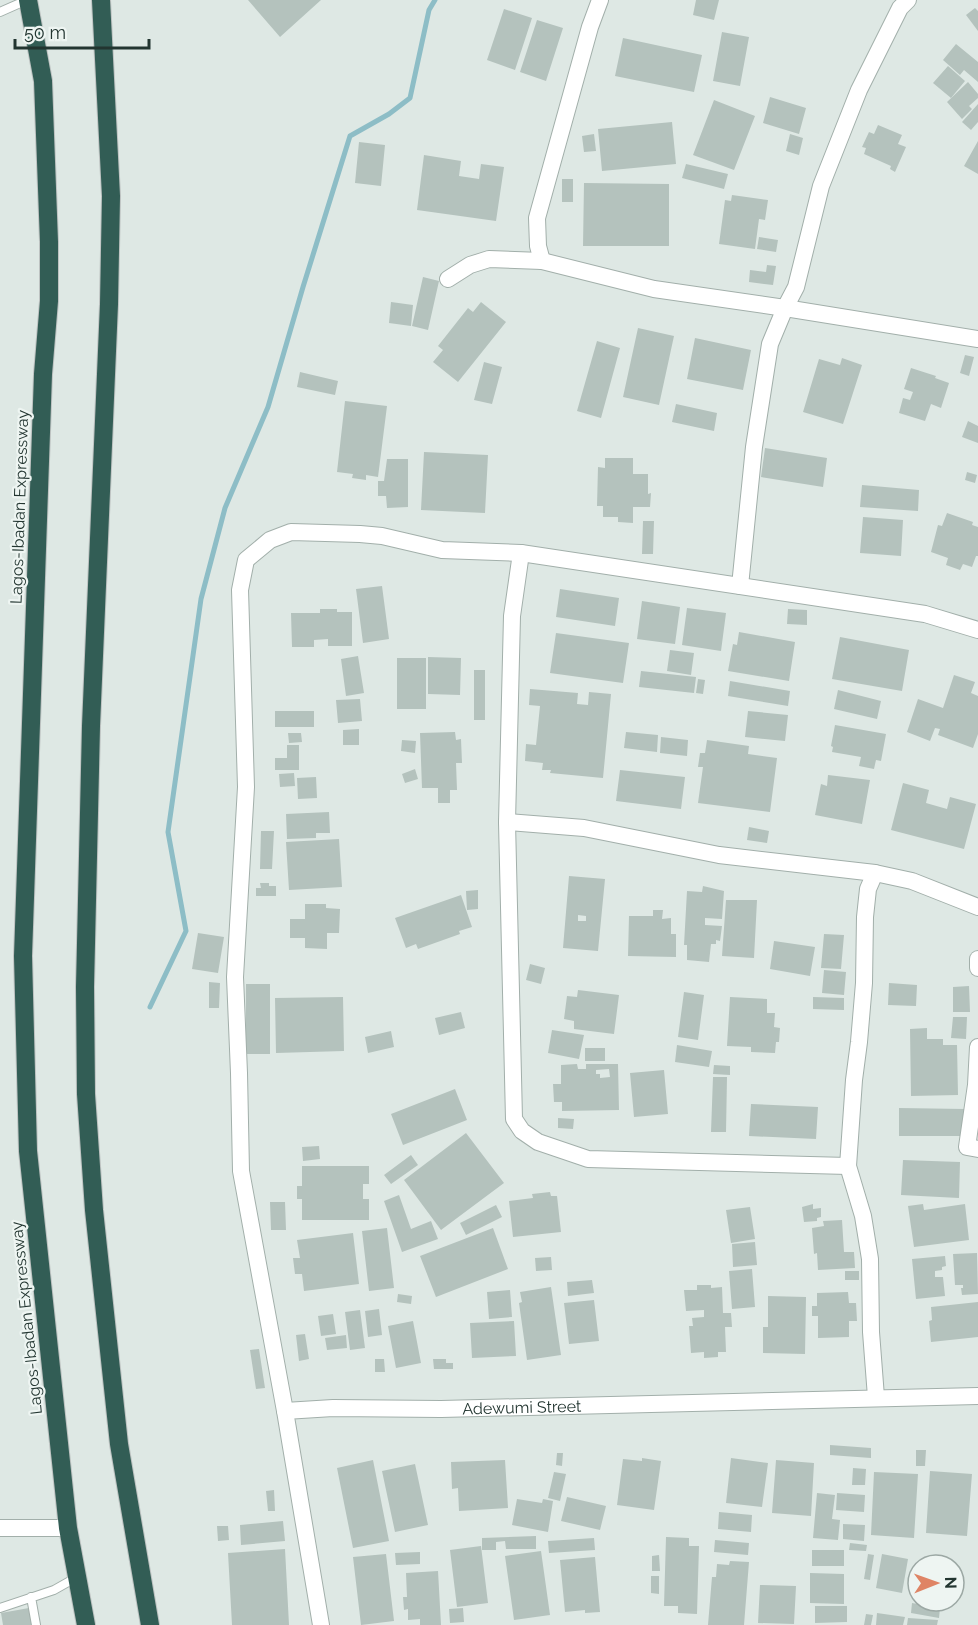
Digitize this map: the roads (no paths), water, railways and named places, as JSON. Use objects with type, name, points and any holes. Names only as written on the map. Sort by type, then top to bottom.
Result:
[{"type":"highway","name":"Lagos-Ibadan Expressway","points":[[28,0],[43,81],[49,242],[49,301],[41,420],[23,956],[28,1151],[68,1528],[86,1625]]},
{"type":"highway","points":[[101,0],[111,207],[110,304],[91,726],[85,987],[86,1094],[94,1210],[119,1444],[150,1625]]},
{"type":"street","points":[[542,261],[538,246],[537,218],[590,27],[600,0]]},
{"type":"street","points":[[740,586],[758,424],[771,344],[796,287],[821,186],[859,90],[900,8],[908,0]]},
{"type":"street","points":[[448,279],[470,265],[489,259],[542,261],[654,289],[978,339]]},
{"type":"street","points":[[321,1625],[241,1171],[235,977],[246,787],[240,590],[246,560],[270,540],[291,532],[371,535],[442,550],[521,554],[925,614],[978,630]]},
{"type":"street","points":[[521,554],[512,616],[507,822],[514,1119],[522,1131],[538,1142],[588,1159],[848,1166]]},
{"type":"street","points":[[507,822],[584,828],[719,855],[875,873],[912,881],[978,907]]},
{"type":"street","points":[[875,873],[868,889],[865,917],[864,983],[848,1166],[863,1216],[870,1259],[871,1332],[876,1397]]},
{"type":"street","points":[[978,958],[978,968]]},
{"type":"street","points":[[978,1047],[976,1084],[967,1147],[978,1149]]},
{"type":"street","name":"Adewumi Street","points":[[285,1411],[333,1408],[441,1409],[978,1396]]},
{"type":"street","points":[[0,1528],[68,1528]]},
{"type":"lane","points":[[0,12],[28,0]]},
{"type":"lane","points":[[0,1608],[54,1590],[77,1576]]},
{"type":"lane","points":[[31,1597],[36,1625]]},
{"type":"waterway","points":[[150,1007],[186,931],[168,832],[201,599],[225,508],[268,407],[350,136],[389,114],[410,98],[429,10],[435,0]]}]
